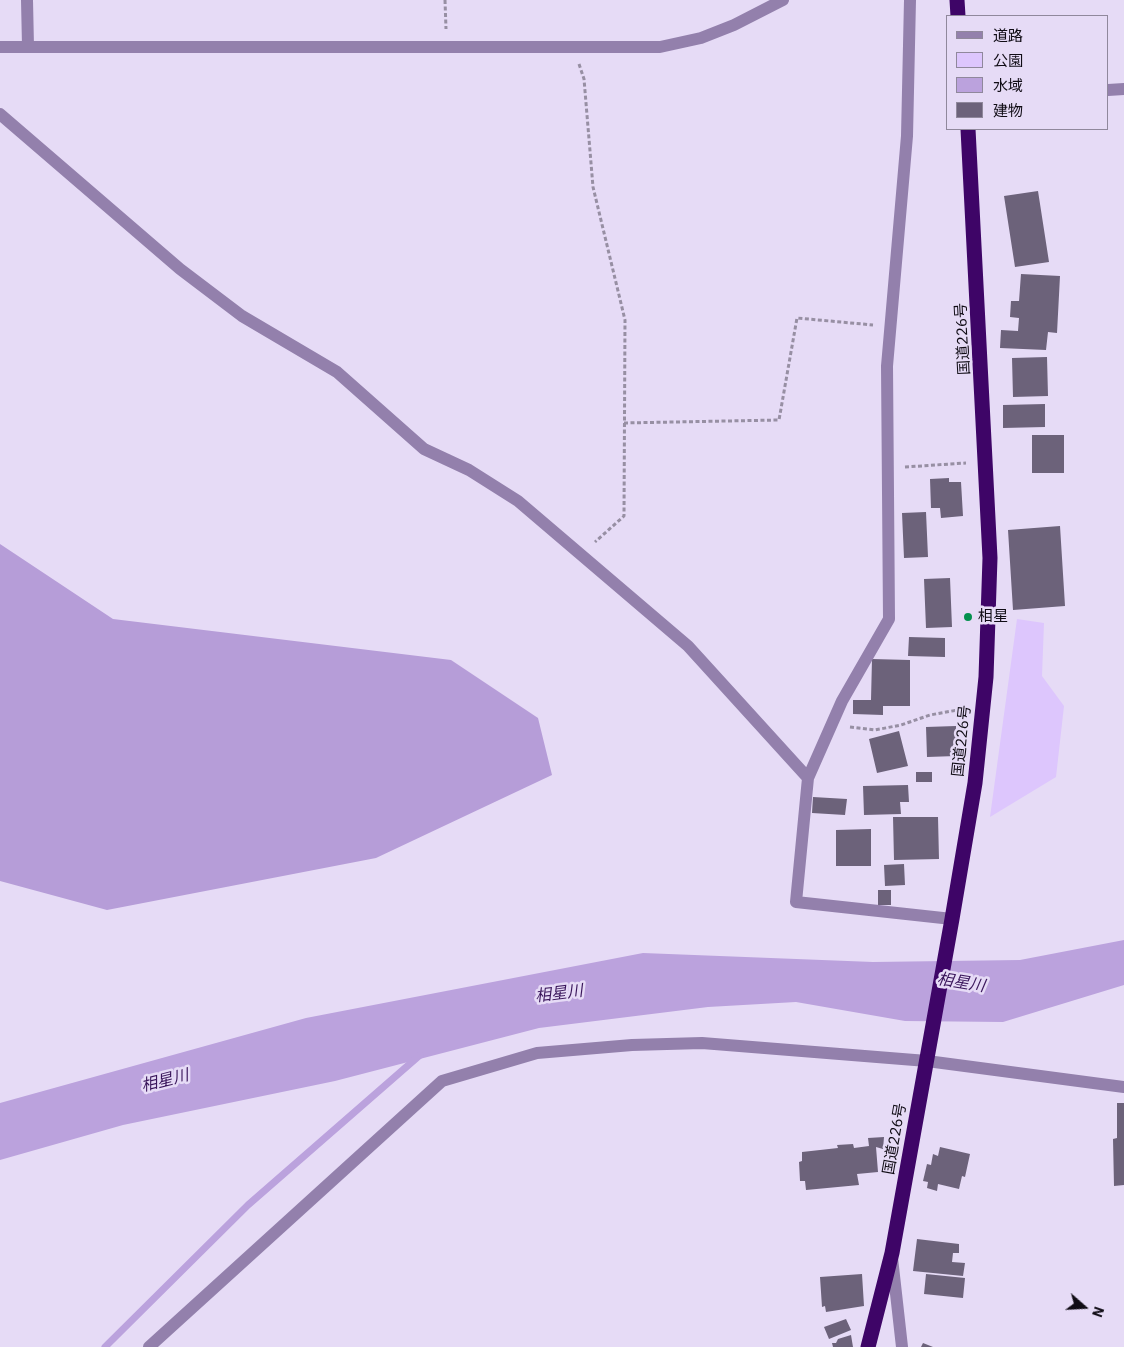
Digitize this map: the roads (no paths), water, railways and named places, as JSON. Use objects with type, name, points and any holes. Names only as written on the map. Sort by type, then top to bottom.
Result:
[{"type":"highway","points":[[957,0],[958,15]]},
{"type":"highway","name":"国道226号","points":[[868,1347],[892,1253],[928,1055],[975,783],[983,705],[990,558],[968,130]]},
{"type":"street","points":[[27,0],[28,46]]},
{"type":"street","points":[[0,47],[448,48],[573,46],[660,48],[701,38],[734,25],[783,0]]},
{"type":"street","points":[[910,0],[907,136],[887,366],[890,618],[842,701],[808,778],[796,902],[952,919]]},
{"type":"street","points":[[1109,90],[1124,89]]},
{"type":"street","points":[[0,114],[180,268],[242,316],[337,372],[424,449],[469,470],[518,501],[688,646],[808,778]]},
{"type":"street","points":[[149,1347],[442,1081],[537,1053],[632,1045],[702,1043],[928,1055],[1124,1087]]},
{"type":"street","points":[[892,1253],[902,1347]]},
{"type":"water","name":"相星川","points":[[1124,940],[1124,985],[1003,1022],[905,1021],[796,1002],[708,1007],[539,1028],[335,1081],[123,1125],[0,1160],[0,1103],[306,1018],[643,953],[873,962],[1020,960]]},
{"type":"waterway","points":[[105,1347],[248,1205],[420,1055]]},
{"type":"place","name":"相星","points":[[968,617]]}]
